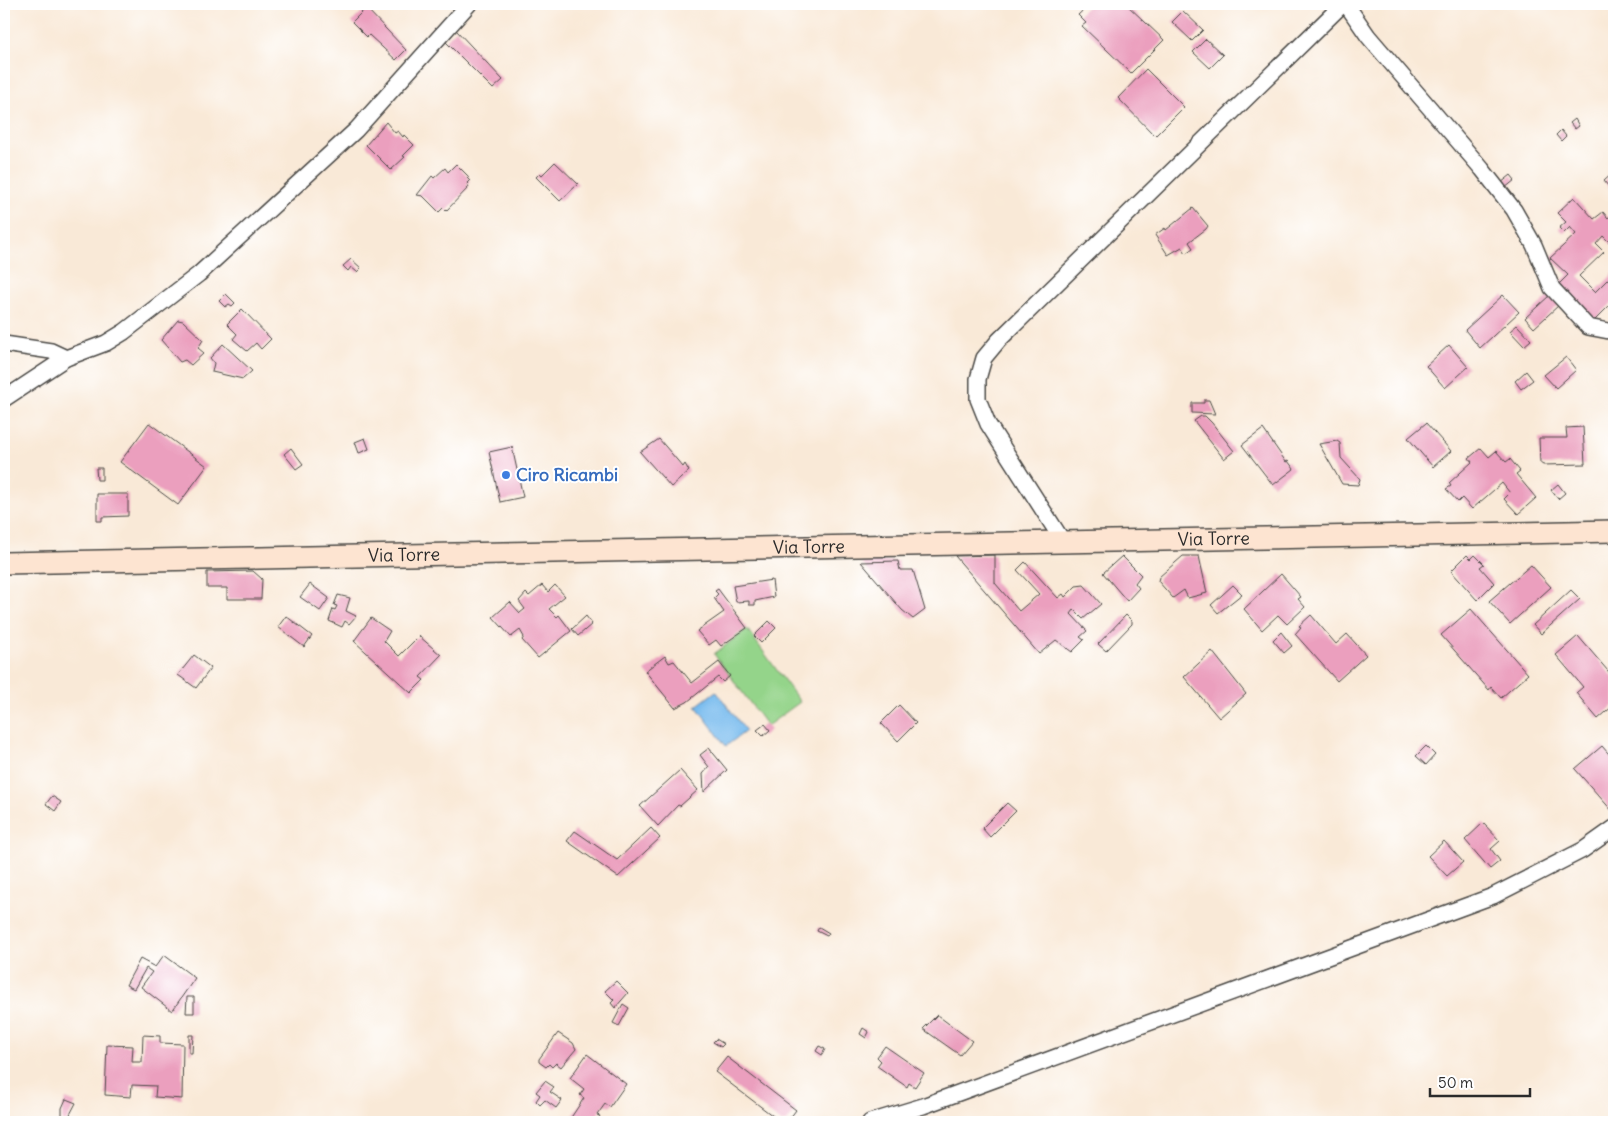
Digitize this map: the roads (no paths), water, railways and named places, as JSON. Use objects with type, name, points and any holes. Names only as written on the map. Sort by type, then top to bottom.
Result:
[{"type":"main road","name":"Via Torre","points":[[4,562],[1614,531]]},
{"type":"street","points":[[4,399],[66,358],[106,343],[124,332],[199,274],[356,130],[469,4]]},
{"type":"street","points":[[1064,543],[988,424],[978,400],[978,379],[984,358],[999,340],[1345,4],[1368,36],[1514,210],[1534,245],[1552,288],[1588,327],[1614,332]]},
{"type":"street","points":[[4,344],[51,351],[66,358]]},
{"type":"street","points":[[870,1122],[923,1106],[1493,896],[1583,850],[1614,828]]},
{"type":"water","points":[[716,691],[746,731],[726,746],[696,706]]},
{"type":"place","name":"Ciro Ricambi","points":[[506,475]]}]
